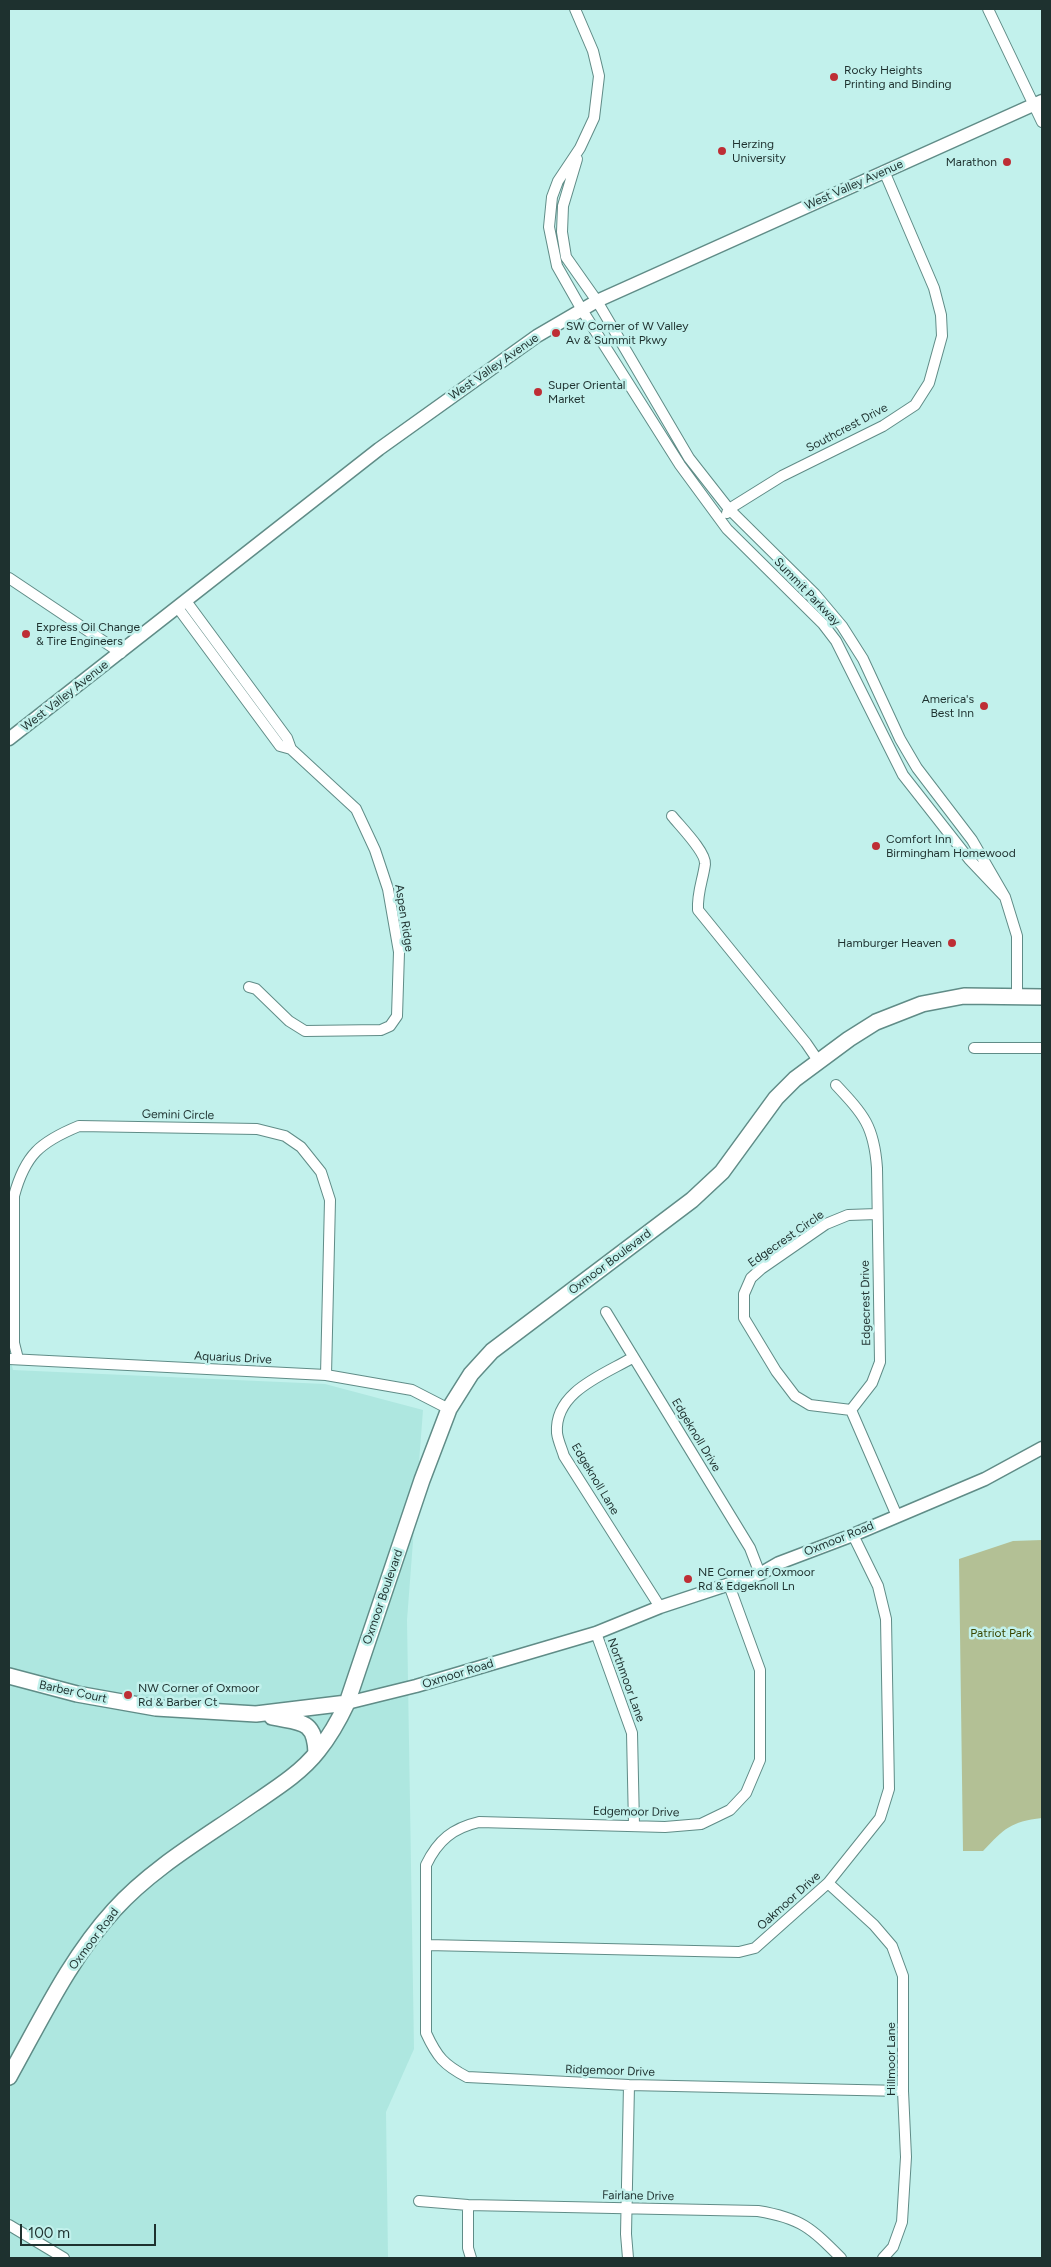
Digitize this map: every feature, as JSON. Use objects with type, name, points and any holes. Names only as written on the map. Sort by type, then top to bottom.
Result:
[{"type":"main road","name":"Oxmoor Boulevard","points":[[347,1703],[422,1480],[449,1409],[471,1374],[492,1351],[698,1195],[722,1172],[776,1098],[795,1079],[848,1039],[876,1022],[922,1004],[964,996],[1042,997]]},
{"type":"main road","name":"Barber Court","points":[[9,1676],[77,1694],[156,1708],[256,1714],[347,1703]]},
{"type":"main road","name":"Oxmoor Road","points":[[9,2077],[82,1951],[114,1910],[154,1874],[282,1784],[316,1753],[337,1725],[347,1703]]},
{"type":"main road","points":[[256,1714],[300,1723],[312,1729],[316,1738],[316,1753]]},
{"type":"street","points":[[575,9],[593,51],[599,76],[594,118],[580,148]]},
{"type":"street","points":[[988,9],[1038,103],[1042,122]]},
{"type":"street","name":"West Valley Avenue","points":[[9,739],[379,449],[537,336],[597,301],[1038,103]]},
{"type":"street","name":"Summit Parkway","points":[[580,148],[562,206],[562,232],[566,257],[597,301],[689,458],[730,509],[815,594],[842,626],[863,659],[904,746],[917,768],[972,840],[1005,897],[1018,936],[1017,996]]},
{"type":"street","name":"Summit Parkway","points":[[580,148],[558,181],[552,197],[549,227],[557,266],[582,310],[680,465],[726,529],[823,624],[836,641],[903,776],[969,859],[1005,897]]},
{"type":"street","name":"Southcrest Drive","points":[[730,509],[782,476],[883,426],[915,405],[929,384],[942,336],[941,315],[934,288],[884,171]]},
{"type":"street","points":[[722,521],[730,509]]},
{"type":"street","points":[[9,578],[121,653]]},
{"type":"street","name":"Aspen Ridge","points":[[182,605],[271,725],[280,746],[291,749],[356,809],[375,850],[388,890],[398,952],[397,1016],[390,1026],[381,1030],[305,1031],[289,1021],[256,989],[249,987]]},
{"type":"street","points":[[672,816],[702,853],[705,862],[698,895],[698,910],[806,1043],[819,1062]]},
{"type":"street","points":[[974,1048],[1042,1048]]},
{"type":"street","name":"Edgecrest Drive","points":[[836,1086],[868,1122],[874,1138],[877,1168],[880,1362],[872,1383],[851,1410]]},
{"type":"street","name":"Gemini Circle","points":[[13,1359],[14,1196],[20,1176],[35,1151],[52,1137],[79,1126],[257,1129],[285,1136],[300,1146],[321,1172],[330,1200],[326,1375]]},
{"type":"street","name":"Edgecrest Circle","points":[[851,1410],[810,1405],[795,1396],[776,1371],[744,1318],[744,1294],[751,1278],[761,1268],[826,1224],[848,1215],[877,1214]]},
{"type":"street","name":"Edgeknoll Drive","points":[[606,1312],[632,1358],[750,1548],[760,1574]]},
{"type":"street","name":"Edgeknoll Lane","points":[[632,1358],[577,1391],[565,1402],[558,1418],[557,1435],[564,1456],[660,1607]]},
{"type":"street","name":"Aquarius Drive","points":[[13,1359],[326,1375],[412,1390],[449,1409]]},
{"type":"street","points":[[851,1410],[897,1516]]},
{"type":"street","name":"Oxmoor Road","points":[[347,1703],[416,1686],[596,1633],[660,1607],[760,1574],[779,1563],[853,1535],[985,1479],[1042,1448]]},
{"type":"street","name":"Oakmoor Drive","points":[[427,1945],[739,1952],[755,1948],[828,1883],[880,1818],[889,1789],[886,1619],[878,1586],[853,1535]]},
{"type":"street","name":"Edgemoor Drive","points":[[427,1945],[426,1864],[433,1850],[447,1835],[464,1826],[480,1822],[665,1827],[700,1824],[730,1810],[746,1793],[760,1760],[760,1670],[729,1585]]},
{"type":"street","name":"Northmoor Lane","points":[[596,1633],[632,1733],[634,1825]]},
{"type":"street","name":"Hillmoor Lane","points":[[828,1883],[874,1925],[892,1946],[903,1976],[903,2091],[906,2157],[902,2222],[893,2247],[883,2258]]},
{"type":"street","name":"Ridgemoor Drive","points":[[427,1945],[426,2033],[435,2053],[448,2067],[467,2077],[630,2085],[903,2091]]},
{"type":"street","points":[[628,2258],[626,2234],[630,2085]]},
{"type":"street","name":"Fairlane Drive","points":[[419,2201],[468,2205],[758,2211],[782,2215],[801,2222],[815,2231],[841,2258]]},
{"type":"street","points":[[468,2205],[468,2248],[471,2258]]},
{"type":"street","points":[[9,2225],[64,2258]]},
{"type":"shaded area","points":[[9,1354],[13,1370],[325,1384],[423,1410],[407,1620],[414,2049],[386,2112],[388,2258],[9,2258]]},
{"type":"green space","name":"Patriot Park","points":[[1042,1540],[1042,1818],[1009,1827],[983,1851],[963,1851],[959,1559],[1013,1541]]},
{"type":"place","name":"Rocky Heights Printing and Binding","points":[[834,77]]},
{"type":"place","name":"Herzing University","points":[[722,151]]},
{"type":"place","name":"Marathon","points":[[1007,162]]},
{"type":"place","name":"SW Corner of W Valley Av & Summit Pkwy","points":[[556,333]]},
{"type":"place","name":"Super Oriental Market","points":[[538,392]]},
{"type":"place","name":"Express Oil Change & Tire Engineers","points":[[26,634]]},
{"type":"place","name":"America's Best Inn","points":[[984,706]]},
{"type":"place","name":"Comfort Inn Birmingham Homewood","points":[[876,846]]},
{"type":"place","name":"Hamburger Heaven","points":[[952,943]]},
{"type":"place","name":"NE Corner of Oxmoor Rd & Edgeknoll Ln","points":[[688,1579]]},
{"type":"place","name":"NW Corner of Oxmoor Rd & Barber Ct","points":[[128,1695]]}]
